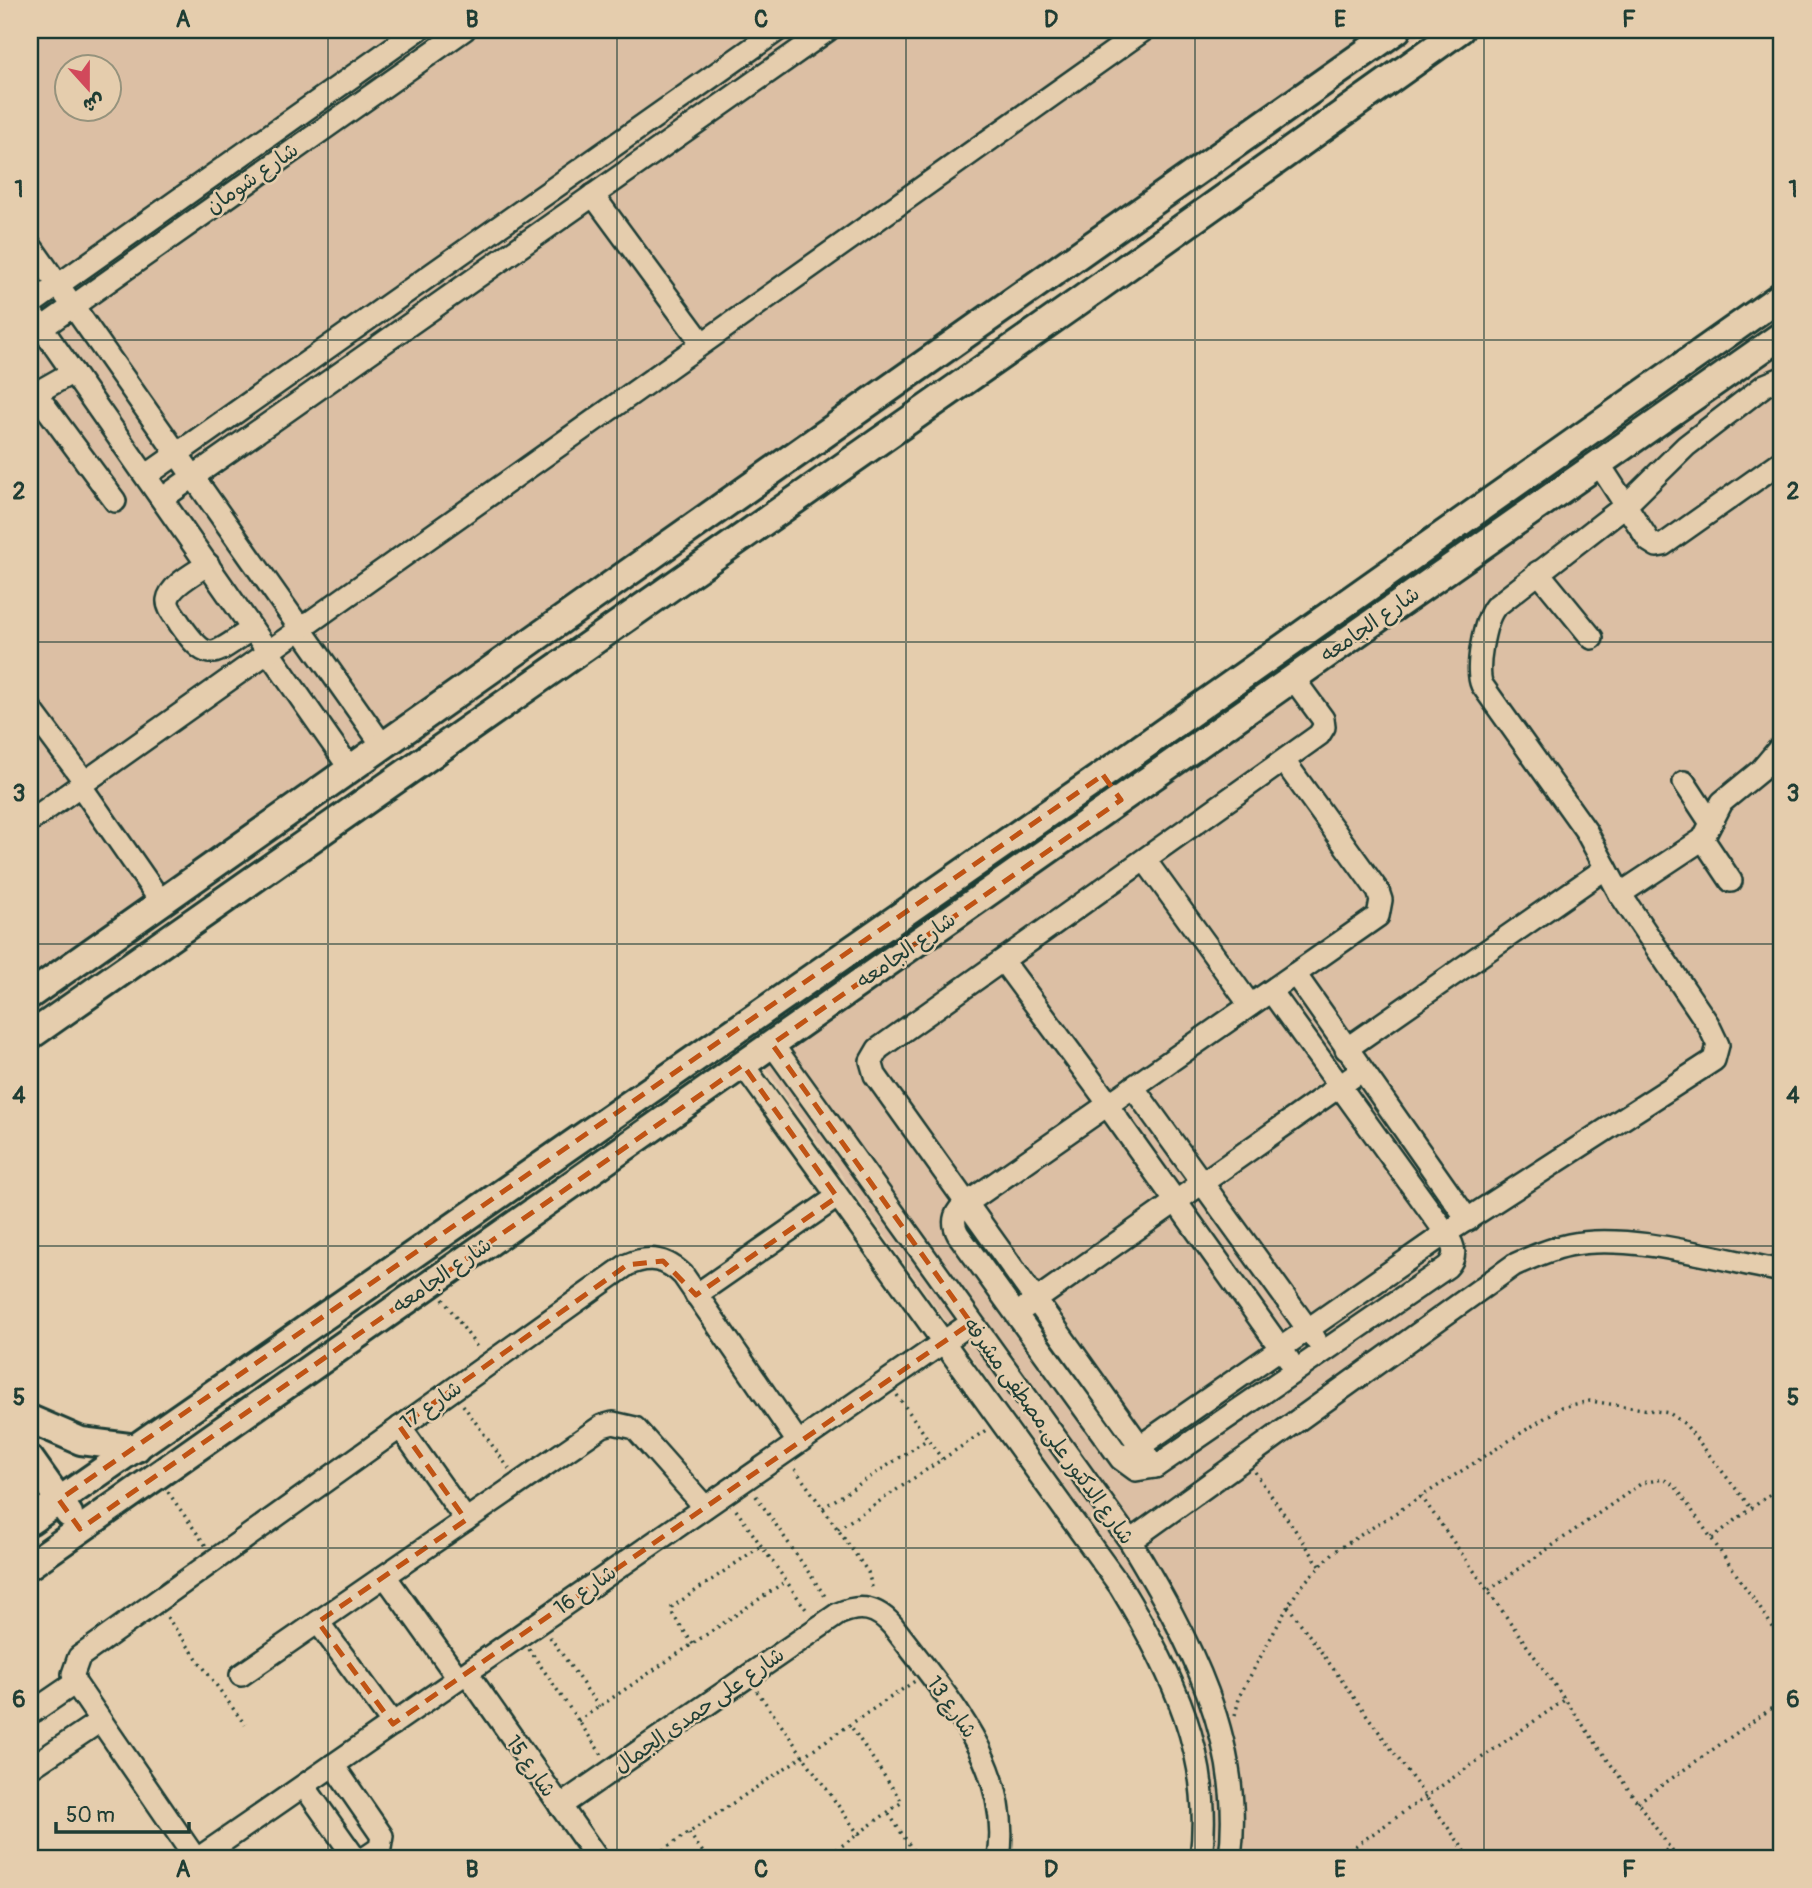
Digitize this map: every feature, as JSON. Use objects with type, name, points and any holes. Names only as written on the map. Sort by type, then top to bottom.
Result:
[{"type":"main road","points":[[30,995],[1397,30]]},
{"type":"main road","points":[[30,1036],[1460,30]]},
{"type":"main road","name":"شارع الجامعه","points":[[30,1521],[1103,775],[1782,295]]},
{"type":"main road","name":"شارع الجامعه","points":[[30,1564],[1782,335]]},
{"type":"main road","points":[[383,746],[404,774]]},
{"type":"main road","points":[[351,769],[371,798]]},
{"type":"main road","points":[[1103,775],[1121,800]]},
{"type":"main road","points":[[68,969],[86,996]]},
{"type":"main road","points":[[30,1419],[81,1441],[137,1448]]},
{"type":"main road","points":[[30,1459],[80,1529]]},
{"type":"street","name":"شارع شومان","points":[[30,305],[418,30]]},
{"type":"street","name":"شارع شومان","points":[[36,320],[74,306],[464,30]]},
{"type":"street","points":[[147,475],[778,30]]},
{"type":"street","points":[[163,498],[828,30]]},
{"type":"street","points":[[30,821],[1144,30]]},
{"type":"street","points":[[385,53],[401,74]]},
{"type":"street","points":[[267,136],[282,157]]},
{"type":"street","points":[[593,195],[702,343]]},
{"type":"street","points":[[162,211],[177,232]]},
{"type":"street","points":[[515,215],[531,239]]},
{"type":"street","points":[[30,245],[383,746]]},
{"type":"street","points":[[432,273],[449,297]]},
{"type":"street","points":[[36,320],[351,769]]},
{"type":"street","points":[[73,372],[32,394],[115,502]]},
{"type":"street","points":[[1121,1459],[1446,1233],[1714,1060],[1718,1045],[1708,1024],[1620,894],[1586,831],[1479,678],[1478,666],[1491,612],[1538,572],[1626,505],[1686,446],[1779,384]]},
{"type":"street","points":[[1599,464],[1649,541],[1657,546],[1663,545],[1782,461]]},
{"type":"street","points":[[208,564],[173,589],[168,599],[177,619],[198,649],[207,653],[217,651],[252,629]]},
{"type":"street","points":[[1538,572],[1592,638]]},
{"type":"street","points":[[1155,1467],[875,1075],[871,1061],[878,1049],[1319,735],[1324,727],[1322,719],[1293,678]]},
{"type":"street","points":[[30,708],[162,902]]},
{"type":"street","points":[[1620,894],[1707,831],[1722,802],[1761,770],[1782,746]]},
{"type":"street","points":[[1271,991],[1446,1233],[1454,1247],[1455,1255],[1447,1268],[1155,1467],[1136,1470],[1121,1459],[955,1228],[956,1214],[967,1203],[1378,916],[1381,900],[1284,761]]},
{"type":"street","points":[[1684,782],[1731,881]]},
{"type":"street","points":[[1144,860],[1250,1005]]},
{"type":"street","points":[[1346,1049],[1606,868]]},
{"type":"street","points":[[1003,961],[1297,1371]]},
{"type":"street","points":[[1295,974],[1468,1220]]},
{"type":"street","name":"شارع الدكتور على مصطفى مشرفه","points":[[772,1044],[1130,1541],[1173,1614],[1212,1700],[1225,1750],[1231,1798],[1230,1858]]},
{"type":"street","name":"شارع الدكتور على مصطفى مشرفه","points":[[743,1065],[1120,1586],[1167,1666],[1195,1746],[1202,1802],[1201,1858]]},
{"type":"street","points":[[1016,1314],[1361,1071]]},
{"type":"street","points":[[1133,1087],[1324,1352]]},
{"type":"street","points":[[696,1294],[836,1197]]},
{"type":"street","points":[[1130,1541],[1514,1265],[1542,1252],[1581,1243],[1632,1244],[1782,1271]]},
{"type":"street","name":"شارع 17","points":[[75,1683],[75,1665],[79,1657],[639,1260],[651,1258],[674,1266],[696,1294],[791,1448]]},
{"type":"street","name":"شارع 16","points":[[197,1858],[971,1323]]},
{"type":"street","points":[[241,1675],[602,1426],[625,1424],[635,1428],[705,1507]]},
{"type":"street","points":[[400,1427],[466,1520]]},
{"type":"street","name":"شارع 15","points":[[385,1576],[463,1676],[597,1858]]},
{"type":"street","points":[[838,1614],[849,1609],[874,1609]]},
{"type":"street","name":"شارع 13","points":[[874,1609],[885,1616],[981,1747],[991,1769],[1001,1816],[999,1858]]},
{"type":"street","name":"شارع على حمدى الجمال","points":[[560,1806],[838,1614]]},
{"type":"street","points":[[318,1622],[393,1724]]},
{"type":"street","points":[[34,1711],[75,1683],[197,1858]]},
{"type":"street","points":[[30,1768],[100,1721]]},
{"type":"street","points":[[333,1765],[382,1836],[380,1848],[365,1858]]},
{"type":"street","points":[[304,1786],[355,1858]]},
{"type":"path","points":[[432,1283],[489,1364]]},
{"type":"path","points":[[887,1381],[942,1459]]},
{"type":"path","points":[[452,1390],[519,1483]]},
{"type":"path","points":[[1234,1717],[1240,1695],[1288,1606],[1320,1566],[1335,1552],[1562,1407],[1590,1401],[1669,1413],[1685,1424],[1751,1508]]},
{"type":"path","points":[[838,1530],[999,1421]]},
{"type":"path","points":[[823,1508],[928,1438]]},
{"type":"path","points":[[791,1448],[823,1508],[868,1572],[874,1609]]},
{"type":"path","points":[[1246,1458],[1320,1566]]},
{"type":"path","points":[[157,1476],[215,1559]]},
{"type":"path","points":[[1712,1538],[1773,1492],[1782,1476]]},
{"type":"path","points":[[1488,1591],[1649,1479],[1663,1479],[1675,1486],[1782,1640]]},
{"type":"path","points":[[744,1480],[838,1614]]},
{"type":"path","points":[[724,1494],[818,1627]]},
{"type":"path","points":[[1421,1496],[1677,1858]]},
{"type":"path","points":[[694,1644],[673,1615],[672,1607],[761,1546]]},
{"type":"path","points":[[578,1721],[786,1581]]},
{"type":"path","points":[[156,1601],[245,1725]]},
{"type":"path","points":[[1288,1606],[1470,1858]]},
{"type":"path","points":[[540,1622],[599,1707]]},
{"type":"path","points":[[520,1636],[612,1770]]},
{"type":"path","points":[[651,1858],[928,1672]]},
{"type":"path","points":[[747,1676],[859,1835]]},
{"type":"path","points":[[1338,1858],[1566,1699]]},
{"type":"path","points":[[1638,1802],[1782,1701]]},
{"type":"path","points":[[825,1858],[901,1805],[902,1800],[850,1725]]},
{"type":"path","points":[[889,1814],[918,1858]]},
{"type":"path","points":[[688,1833],[707,1858]]},
{"type":"path","points":[[1654,1858],[1670,1848]]},
{"type":"highlighted area","points":[[1103,775],[1121,800],[772,1044],[971,1323],[393,1724],[318,1622],[466,1520],[400,1427],[627,1265],[663,1261],[696,1295],[837,1197],[743,1065],[80,1529],[59,1500]]},
{"type":"shaded area","points":[[30,30],[1427,30],[30,1016]]},
{"type":"shaded area","points":[[1782,306],[1782,1858],[1213,1858],[1216,1841],[1209,1757],[1184,1669],[1147,1602],[746,1041]]}]
